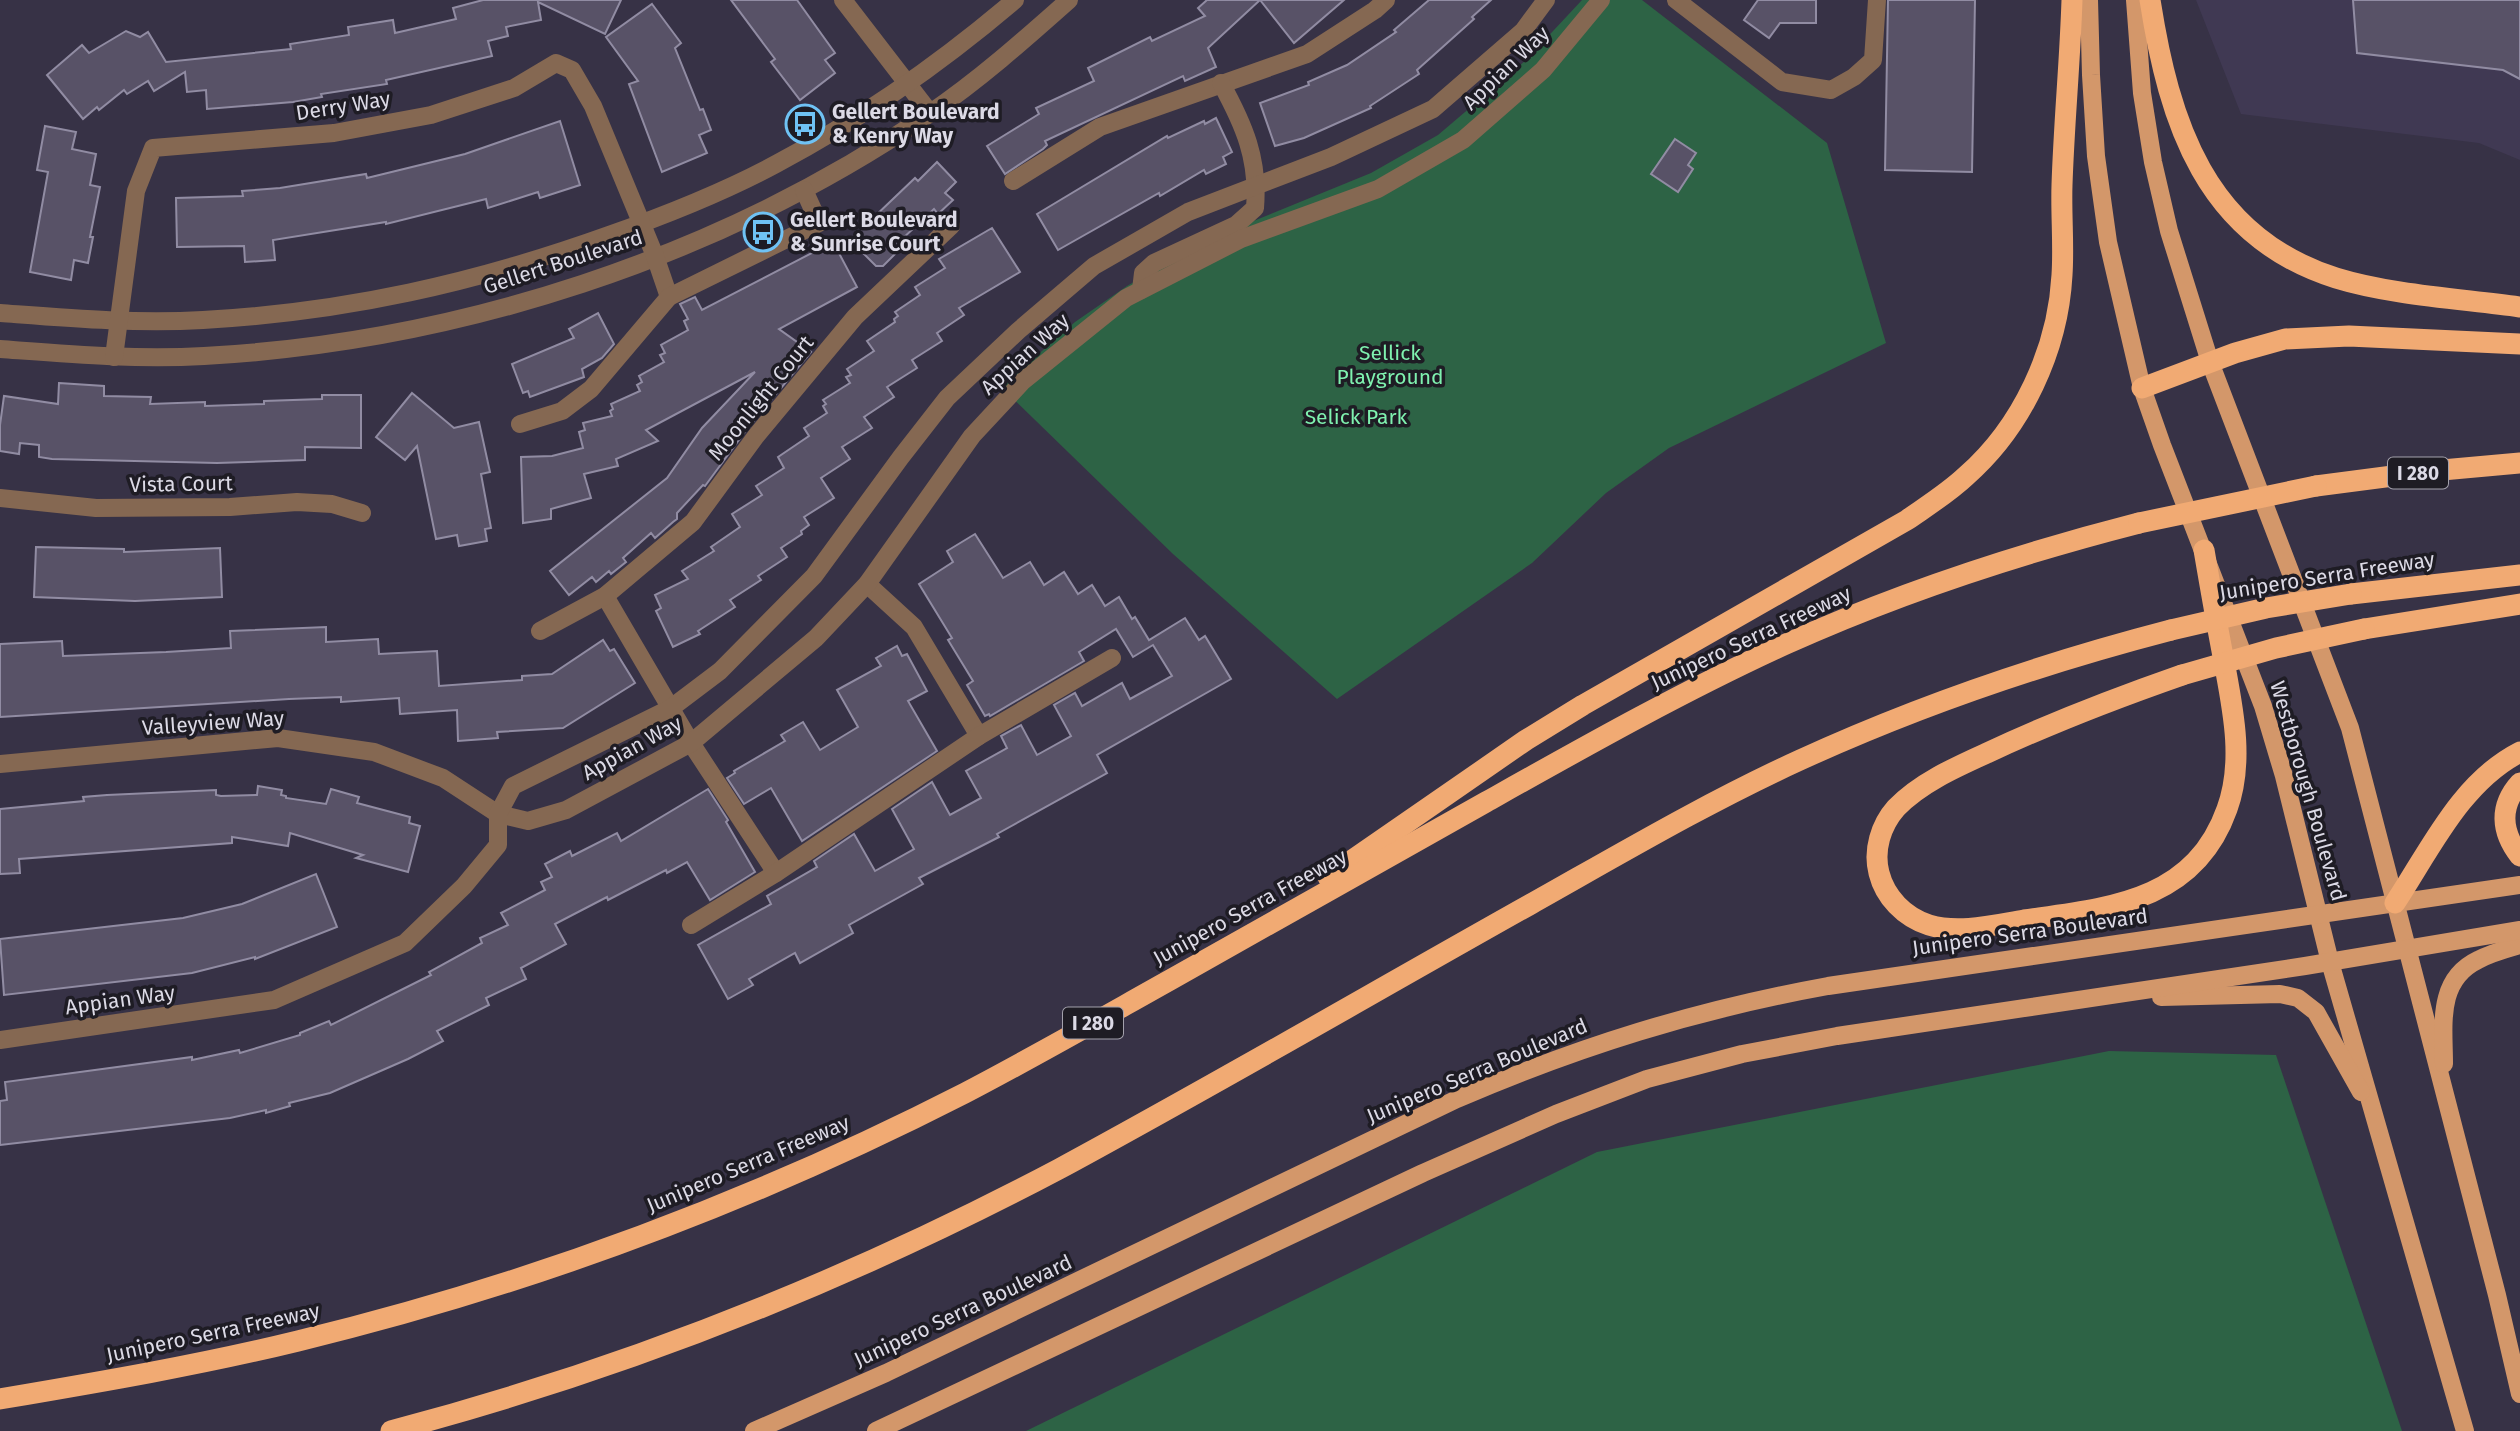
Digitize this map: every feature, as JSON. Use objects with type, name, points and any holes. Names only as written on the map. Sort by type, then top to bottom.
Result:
[{"type":"highway","points":[[1226,948],[1527,740],[1583,705],[1907,520],[1947,492],[1985,458],[2016,416],[2039,373],[2060,301],[2062,185],[2073,0]]},
{"type":"highway","points":[[2150,0],[2165,78],[2185,137],[2212,188],[2248,229],[2290,258],[2336,278],[2387,289],[2520,307]]},
{"type":"highway","points":[[2142,388],[2270,342],[2306,337],[2349,336],[2520,344]]},
{"type":"highway","name":"Junipero Serra Freeway","points":[[0,1399],[146,1374],[302,1340],[487,1289],[623,1242],[760,1188],[921,1115],[1041,1052],[1623,726],[1756,658],[1836,623],[1975,571],[2139,523],[2233,502],[2316,486],[2520,463]]},
{"type":"highway","points":[[2204,550],[2231,701],[2236,756],[2229,806],[2215,836],[2195,863],[2171,883],[2133,901],[2096,909],[1981,926],[1945,928],[1926,924],[1908,915],[1888,894],[1879,873],[1877,849],[1889,816],[1906,799],[1947,773],[2113,699],[2182,675],[2276,648],[2364,629],[2520,604]]},
{"type":"highway","name":"Junipero Serra Freeway","points":[[391,1431],[532,1390],[650,1350],[777,1301],[969,1215],[1068,1163],[1623,852],[1755,782],[1844,740],[1959,695],[2077,655],[2171,630],[2266,608],[2351,594],[2520,575]]},
{"type":"highway","points":[[2395,903],[2472,788],[2520,752]]},
{"type":"highway","points":[[2520,783],[2512,792],[2505,808],[2504,828],[2510,843],[2520,856]]},
{"type":"main road","name":"Westborough Boulevard","points":[[2089,0],[2096,156],[2108,242],[2142,388],[2161,445],[2263,706],[2284,776],[2330,962],[2465,1431]]},
{"type":"main road","points":[[2135,0],[2142,93],[2153,162],[2169,232],[2210,362],[2350,728],[2495,1285],[2520,1394]]},
{"type":"main road","name":"Junipero Serra Boulevard","points":[[754,1431],[886,1373],[1446,1104],[1592,1045],[1720,1007],[1816,988],[2520,885]]},
{"type":"main road","points":[[876,1431],[1423,1172],[1601,1096],[1694,1065],[1874,1030],[2330,962],[2520,930]]},
{"type":"main road","points":[[2445,1095],[2443,1013],[2447,991],[2476,960],[2520,945]]},
{"type":"main road","points":[[2080,999],[2280,994],[2298,998],[2316,1012],[2375,1118]]},
{"type":"street","points":[[843,0],[930,113]]},
{"type":"street","name":"Gellert Boulevard","points":[[0,313],[119,320],[200,320],[266,316],[398,297],[549,257],[704,198],[776,164],[907,84],[973,36],[1015,0]]},
{"type":"street","name":"Gellert Boulevard","points":[[0,349],[114,357],[201,356],[269,351],[334,344],[404,332],[559,291],[655,256],[804,190],[930,113],[995,63],[1069,0]]},
{"type":"street","points":[[1013,181],[1100,127],[1307,54],[1386,0]]},
{"type":"street","name":"Appian Way","points":[[0,1040],[274,1000],[405,943],[464,886],[498,845],[498,814],[513,786],[671,708],[720,671],[814,576],[947,398],[1018,331],[1094,266],[1188,212],[1385,133],[1433,109],[1523,32],[1546,0]]},
{"type":"street","name":"Appian Way","points":[[498,814],[528,821],[566,810],[691,743],[816,638],[867,584],[972,436],[1023,381],[1126,298],[1241,239],[1378,189],[1463,140],[1542,69],[1601,0]]},
{"type":"street","points":[[1676,0],[1782,82],[1831,90],[1854,77],[1873,61],[1877,0]]},
{"type":"street","name":"Derry Way","points":[[114,357],[136,191],[153,148],[334,133],[431,115],[514,88],[556,63],[572,70],[593,106],[642,223]]},
{"type":"street","points":[[1141,290],[1143,273],[1154,263],[1245,219],[1255,208],[1255,163],[1237,112],[1221,83]]},
{"type":"street","points":[[520,424],[562,411],[591,389],[669,297],[819,223],[804,190]]},
{"type":"street","points":[[642,223],[669,297]]},
{"type":"street","name":"Moonlight Court","points":[[540,631],[606,596],[693,522],[756,436],[855,317],[951,226]]},
{"type":"street","name":"Vista Court","points":[[0,498],[96,508],[218,507],[297,502],[332,504],[362,513]]},
{"type":"street","points":[[867,584],[914,627],[979,736]]},
{"type":"street","points":[[606,596],[691,743],[776,873]]},
{"type":"street","points":[[691,925],[776,873],[979,736],[1112,658]]},
{"type":"street","name":"Valleyview Way","points":[[0,764],[278,738],[374,752],[443,778],[498,814]]},
{"type":"shaded area","points":[[2196,0],[2520,0],[2520,160],[2479,143],[2241,114]]},
{"type":"green space","name":"Selick Park","points":[[1582,0],[1642,0],[1827,143],[1886,343],[1669,448],[1606,493],[1532,563],[1337,699],[1173,554],[1001,387],[1075,322],[1127,286],[1175,258],[1224,233],[1371,173],[1438,135],[1525,61]]},
{"type":"green space","points":[[2109,1051],[2276,1055],[2402,1431],[1026,1431],[1597,1152]]},
{"type":"building","points":[[483,0],[621,0],[605,34],[538,2],[541,20],[506,27],[508,36],[488,41],[492,56],[386,80],[387,84],[321,94],[322,97],[293,102],[207,109],[206,90],[187,92],[185,72],[154,91],[148,81],[127,94],[124,90],[83,119],[47,75],[82,45],[89,53],[126,31],[140,37],[148,32],[166,62],[291,49],[290,44],[349,35],[348,27],[393,20],[395,33],[456,19],[453,8]]},
{"type":"building","points":[[731,0],[797,0],[835,53],[825,60],[835,73],[800,100],[771,62],[775,59]]},
{"type":"building","points":[[1207,0],[1260,0],[1208,48],[1216,67],[1185,81],[1183,76],[1045,141],[1047,145],[1043,149],[1005,174],[987,146],[1039,114],[1036,108],[1094,81],[1088,68],[1150,37],[1152,41],[1205,16],[1198,8]]},
{"type":"building","points":[[1260,0],[1344,0],[1294,43]]},
{"type":"building","points":[[1429,0],[1491,0],[1472,17],[1474,19],[1417,70],[1419,74],[1370,106],[1371,108],[1304,138],[1275,146],[1260,103],[1309,85],[1308,82],[1347,65],[1396,32],[1394,30]]},
{"type":"building","points":[[1758,0],[1816,0],[1816,23],[1780,23],[1769,38],[1744,20]]},
{"type":"building","points":[[1888,0],[1975,0],[1972,172],[1885,170]]},
{"type":"building","points":[[2353,0],[2520,0],[2520,79],[2503,70],[2357,53]]},
{"type":"building","points":[[652,4],[681,43],[675,48],[711,130],[699,135],[707,153],[662,172],[629,84],[638,81],[606,37]]},
{"type":"building","points":[[1216,118],[1232,152],[1223,157],[1226,164],[1206,174],[1204,170],[1160,196],[1159,193],[1058,250],[1037,214],[1167,136],[1168,138]]},
{"type":"building","points":[[560,121],[580,185],[540,198],[538,192],[488,208],[486,199],[386,224],[273,240],[275,260],[245,262],[244,246],[177,247],[176,198],[243,196],[242,191],[280,188],[366,174],[367,178],[465,154]]},
{"type":"building","points":[[45,126],[76,132],[72,149],[96,154],[90,185],[100,187],[88,263],[74,260],[71,280],[30,272],[48,172],[37,170]]},
{"type":"building","points":[[1675,139],[1696,153],[1688,165],[1693,169],[1678,192],[1651,174]]},
{"type":"building","points":[[937,162],[956,182],[945,193],[953,200],[938,214],[934,209],[900,241],[904,245],[883,266],[876,266],[850,240],[915,178],[918,181]]},
{"type":"building","points":[[992,228],[1020,272],[959,308],[964,315],[937,333],[942,341],[912,360],[917,368],[887,387],[894,397],[864,417],[872,428],[842,447],[850,459],[821,478],[834,498],[804,517],[809,525],[801,531],[802,534],[781,548],[787,557],[758,576],[761,580],[730,600],[735,607],[698,631],[700,634],[673,647],[656,611],[661,608],[655,595],[688,579],[682,571],[714,551],[711,547],[740,527],[732,514],[762,495],[756,486],[784,468],[778,457],[809,436],[804,428],[827,413],[823,400],[850,383],[846,377],[851,375],[847,369],[874,351],[867,341],[895,322],[894,319],[898,316],[895,312],[920,295],[915,287],[945,268],[939,259]]},
{"type":"building","points":[[833,242],[857,287],[779,329],[811,352],[747,429],[705,486],[703,485],[677,513],[677,519],[655,538],[651,533],[623,558],[626,562],[611,574],[609,571],[596,582],[592,577],[569,595],[550,571],[667,478],[702,428],[755,372],[646,430],[658,441],[616,459],[618,466],[584,474],[591,498],[551,509],[551,519],[523,523],[521,457],[552,456],[583,448],[579,432],[585,430],[583,423],[612,416],[611,404],[640,391],[637,385],[642,382],[639,376],[664,362],[660,355],[665,353],[661,345],[688,330],[684,321],[688,319],[680,304],[695,297],[702,310]]},
{"type":"building","points":[[598,313],[614,344],[602,358],[582,369],[584,377],[530,397],[528,391],[523,393],[512,364],[574,338],[569,329]]},
{"type":"building","points":[[59,383],[104,386],[104,396],[151,397],[150,404],[264,404],[264,401],[322,399],[322,395],[361,395],[361,448],[305,447],[305,460],[217,463],[52,459],[39,457],[39,445],[20,443],[19,454],[0,451],[4,396],[58,404]]},
{"type":"building","points":[[412,393],[454,428],[479,422],[490,472],[481,474],[491,528],[485,529],[487,541],[459,546],[457,535],[436,539],[417,446],[405,460],[376,437]]},
{"type":"building","points":[[975,534],[1003,578],[1030,562],[1044,585],[1064,572],[1078,594],[1092,585],[1105,606],[1119,597],[1149,640],[1185,618],[1199,640],[1205,636],[1231,679],[1097,755],[1107,773],[997,834],[999,837],[919,878],[923,884],[849,925],[853,933],[800,963],[795,953],[749,979],[753,985],[728,999],[698,945],[771,904],[767,896],[817,867],[814,861],[854,834],[875,871],[914,849],[892,809],[932,782],[950,815],[981,798],[966,771],[1007,748],[1001,736],[1021,725],[1037,755],[1071,736],[1054,705],[1075,693],[1082,706],[1122,683],[1130,699],[1172,676],[1153,645],[1133,657],[1116,629],[1079,652],[1084,661],[990,716],[985,716],[967,685],[973,681],[948,640],[952,638],[919,584],[953,562],[947,551]]},
{"type":"building","points":[[36,547],[124,549],[124,552],[220,548],[222,597],[135,601],[34,597]]},
{"type":"building","points":[[326,627],[326,642],[378,639],[379,654],[437,651],[439,686],[522,680],[522,676],[552,674],[603,640],[610,651],[614,649],[635,683],[563,728],[497,732],[498,738],[458,741],[457,710],[400,714],[399,698],[341,702],[341,697],[289,699],[0,717],[0,644],[62,641],[63,656],[166,652],[231,648],[230,631]]},
{"type":"building","points":[[897,646],[902,656],[907,654],[927,691],[908,701],[937,751],[802,841],[771,788],[744,804],[727,778],[735,773],[734,771],[785,741],[781,735],[803,722],[820,750],[858,727],[837,690],[881,666],[876,658]]},
{"type":"building","points":[[258,786],[282,790],[281,795],[286,798],[326,804],[331,789],[359,797],[357,803],[410,817],[409,823],[420,826],[408,872],[356,858],[363,855],[290,833],[288,846],[232,837],[232,843],[19,859],[20,873],[0,874],[0,809],[84,801],[83,797],[107,795],[216,790],[216,795],[221,796],[257,795]]},
{"type":"building","points":[[708,789],[728,820],[726,822],[755,872],[710,900],[687,862],[608,900],[607,897],[555,924],[566,944],[521,968],[526,979],[486,998],[489,1005],[437,1031],[443,1041],[408,1059],[330,1093],[289,1103],[290,1106],[266,1113],[266,1110],[230,1118],[0,1145],[0,1101],[7,1100],[5,1082],[192,1057],[192,1060],[239,1050],[240,1053],[300,1035],[329,1021],[331,1025],[431,975],[429,972],[482,943],[480,938],[508,925],[501,913],[545,890],[541,882],[552,877],[545,864],[570,851],[572,856],[617,833],[621,841]]},
{"type":"building","points":[[316,874],[337,927],[255,959],[192,973],[4,995],[0,939],[183,918],[242,904]]},
{"type":"place","name":"Gellert Boulevard & Kenry Way","points":[[805,124]]},
{"type":"place","name":"Gellert Boulevard & Sunrise Court","points":[[763,232]]},
{"type":"park label","name":"Sellick Playground","points":[[1390,365]]}]
